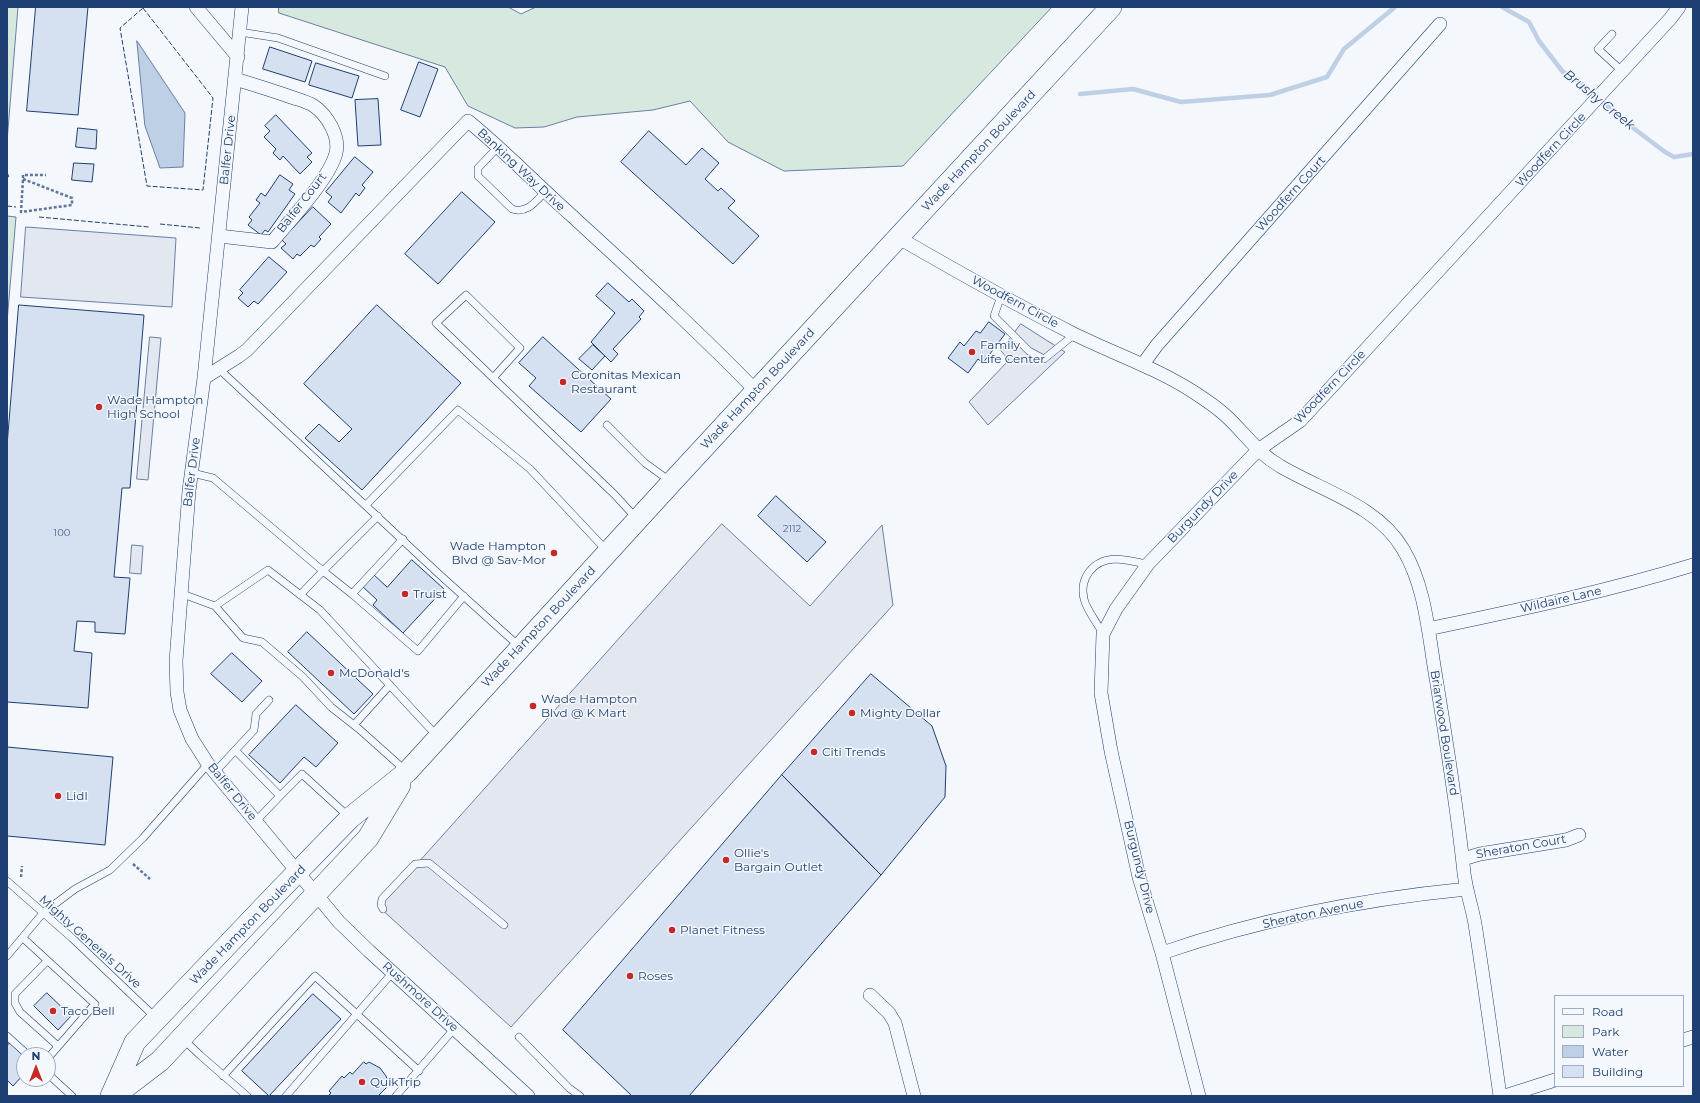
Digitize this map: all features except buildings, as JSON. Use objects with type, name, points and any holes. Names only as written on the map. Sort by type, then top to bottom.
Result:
[{"type":"main road","name":"Wade Hampton Boulevard","points":[[112,1096],[135,1042],[158,1020],[350,818],[407,772],[637,520],[1111,7]]},
{"type":"main road","name":"Wade Hampton Boulevard","points":[[112,1096],[160,1061],[183,1038],[368,838],[407,772]]},
{"type":"street","points":[[196,7],[238,57]]},
{"type":"street","name":"Balfer Drive","points":[[242,7],[238,57],[180,593],[176,661],[177,692],[180,710],[192,739],[212,768],[316,893]]},
{"type":"street","name":"Woodfern Circle","points":[[899,238],[1001,296],[1075,334],[1143,364],[1191,391],[1224,414],[1258,450],[1300,421],[1623,72],[1679,7]]},
{"type":"street","name":"Woodfern Court","points":[[1143,364],[1157,345],[1440,24]]},
{"type":"street","name":"Balfer Court","points":[[219,236],[272,242],[323,180],[336,153],[336,140],[333,130],[325,116],[313,105],[268,88],[235,79]]},
{"type":"street","name":"Banking Way Drive","points":[[204,378],[247,350],[468,121],[706,340],[756,391]]},
{"type":"street","name":"Burgundy Drive","points":[[1199,1096],[1162,953],[1139,877],[1103,712],[1101,693],[1103,634],[1116,609],[1148,564],[1258,450]]},
{"type":"street","name":"Briarwood Boulevard","points":[[1258,450],[1278,465],[1373,516],[1387,528],[1403,549],[1416,573],[1420,585],[1446,736],[1467,889],[1474,920],[1500,1096]]},
{"type":"street","name":"Wildaire Lane","points":[[1428,629],[1602,591],[1693,565]]},
{"type":"street","name":"Sheraton Court","points":[[1463,859],[1480,854],[1566,840],[1579,835]]},
{"type":"street","name":"Sheraton Avenue","points":[[1162,953],[1230,932],[1335,908],[1437,892],[1467,889]]},
{"type":"street","name":"Rushmore Drive","points":[[316,893],[339,922],[528,1096]]},
{"type":"street","points":[[870,995],[889,1013],[895,1023],[914,1096]]},
{"type":"street","points":[[1505,1096],[1554,1080]]},
{"type":"lane","points":[[240,32],[278,38],[385,76]]},
{"type":"lane","points":[[1612,34],[1598,49],[1623,72]]},
{"type":"lane","points":[[498,147],[478,168],[478,176],[512,209],[518,211],[529,209],[545,192]]},
{"type":"lane","points":[[493,378],[520,348],[466,295],[436,323],[493,378],[615,495],[637,520]]},
{"type":"lane","points":[[1001,296],[994,316],[1029,351],[1044,359],[1075,334]]},
{"type":"lane","points":[[219,369],[521,647]]},
{"type":"lane","points":[[366,504],[458,410],[530,469],[608,552]]},
{"type":"lane","points":[[607,425],[645,463],[672,482]]},
{"type":"lane","points":[[192,473],[213,478],[418,651],[464,596]]},
{"type":"lane","points":[[300,595],[378,516]]},
{"type":"lane","points":[[352,594],[403,540]]},
{"type":"lane","points":[[1103,634],[1084,600],[1083,586],[1086,573],[1098,564],[1114,559],[1148,564]]},
{"type":"lane","points":[[215,606],[268,570],[320,610],[438,738]]},
{"type":"lane","points":[[180,593],[215,606],[243,638],[262,642],[292,668],[331,707],[354,725],[407,772]]},
{"type":"lane","points":[[354,725],[390,685]]},
{"type":"lane","points":[[7,956],[43,914],[75,889],[110,870],[212,768],[235,750],[254,730],[256,714],[269,700]]},
{"type":"lane","points":[[235,750],[280,796]]},
{"type":"lane","points":[[256,821],[302,774],[350,818]]},
{"type":"lane","points":[[383,909],[381,904],[382,899],[415,864],[429,863],[504,925]]},
{"type":"lane","name":"Mighty Generals Drive","points":[[7,881],[72,938],[158,1020]]},
{"type":"lane","points":[[23,938],[95,1004],[56,1048]]},
{"type":"lane","points":[[47,961],[15,994],[15,1003],[20,1012],[58,1046]]},
{"type":"lane","points":[[286,1096],[393,972]]},
{"type":"lane","points":[[223,1076],[315,976],[419,1071]]},
{"type":"lane","points":[[396,1096],[419,1071],[454,1028]]},
{"type":"lane","points":[[7,1036],[19,1047]]},
{"type":"lane","points":[[519,1037],[569,1088],[580,1096]]},
{"type":"lane","points":[[183,1038],[223,1076],[247,1096]]},
{"type":"lane","points":[[56,1081],[72,1096]]},
{"type":"path","points":[[23,178],[72,198],[72,205],[21,212],[23,175],[46,175]]},
{"type":"path","points":[[133,864],[150,879]]},
{"type":"path","points":[[21,877],[22,866]]},
{"type":"green space","points":[[7,7],[18,7],[7,142]]},
{"type":"green space","points":[[279,7],[508,7],[521,14],[536,7],[1052,7],[903,166],[784,171],[728,142],[690,101],[653,110],[577,117],[544,127],[515,128],[468,106],[445,67],[279,13]]},
{"type":"green space","points":[[7,216],[16,217],[7,322]]},
{"type":"shaded area","points":[[26,227],[176,238],[172,307],[21,297]]},
{"type":"shaded area","points":[[1021,324],[1065,352],[988,425],[969,402],[1009,360],[1001,351]]},
{"type":"shaded area","points":[[150,337],[161,338],[148,480],[137,479]]},
{"type":"shaded area","points":[[722,524],[810,606],[882,525],[893,605],[511,1027],[379,907]]},
{"type":"shaded area","points":[[132,545],[143,546],[141,574],[130,573]]},
{"type":"water","points":[[137,41],[185,113],[183,167],[160,168],[145,126]]},
{"type":"waterway","points":[[1080,94],[1133,89],[1181,102],[1270,95],[1327,77],[1344,49],[1395,7]]},
{"type":"waterway","name":"Brushy Creek","points":[[1502,7],[1529,22],[1539,41],[1563,72],[1580,82],[1587,90],[1624,121],[1665,152],[1674,157],[1693,154]]},
{"type":"hedge","points":[[7,176],[12,175]]},
{"type":"fence","points":[[143,8],[213,98],[203,190],[147,186],[120,28],[143,8]]},
{"type":"fence","points":[[7,206],[16,207]]},
{"type":"fence","points":[[39,217],[149,227]]},
{"type":"fence","points":[[160,224],[200,228]]},
{"type":"place","name":"Family Life Center","points":[[972,352]]},
{"type":"place","name":"Coronitas Mexican Restaurant","points":[[563,382]]},
{"type":"place","name":"Wade Hampton High School","points":[[99,407]]},
{"type":"place","name":"Wade Hampton Blvd @ Sav-Mor","points":[[554,553]]},
{"type":"place","name":"Truist","points":[[405,594]]},
{"type":"place","name":"McDonald's","points":[[331,673]]},
{"type":"place","name":"Wade Hampton Blvd @ K Mart","points":[[533,706]]},
{"type":"place","name":"Mighty Dollar","points":[[852,713]]},
{"type":"place","name":"Citi Trends","points":[[814,752]]},
{"type":"place","name":"Lidl","points":[[58,796]]},
{"type":"place","name":"Ollie's Bargain Outlet","points":[[726,860]]},
{"type":"place","name":"Planet Fitness","points":[[672,930]]},
{"type":"place","name":"Roses","points":[[630,976]]},
{"type":"place","name":"Taco Bell","points":[[53,1011]]},
{"type":"place","name":"QuikTrip","points":[[362,1082]]}]
